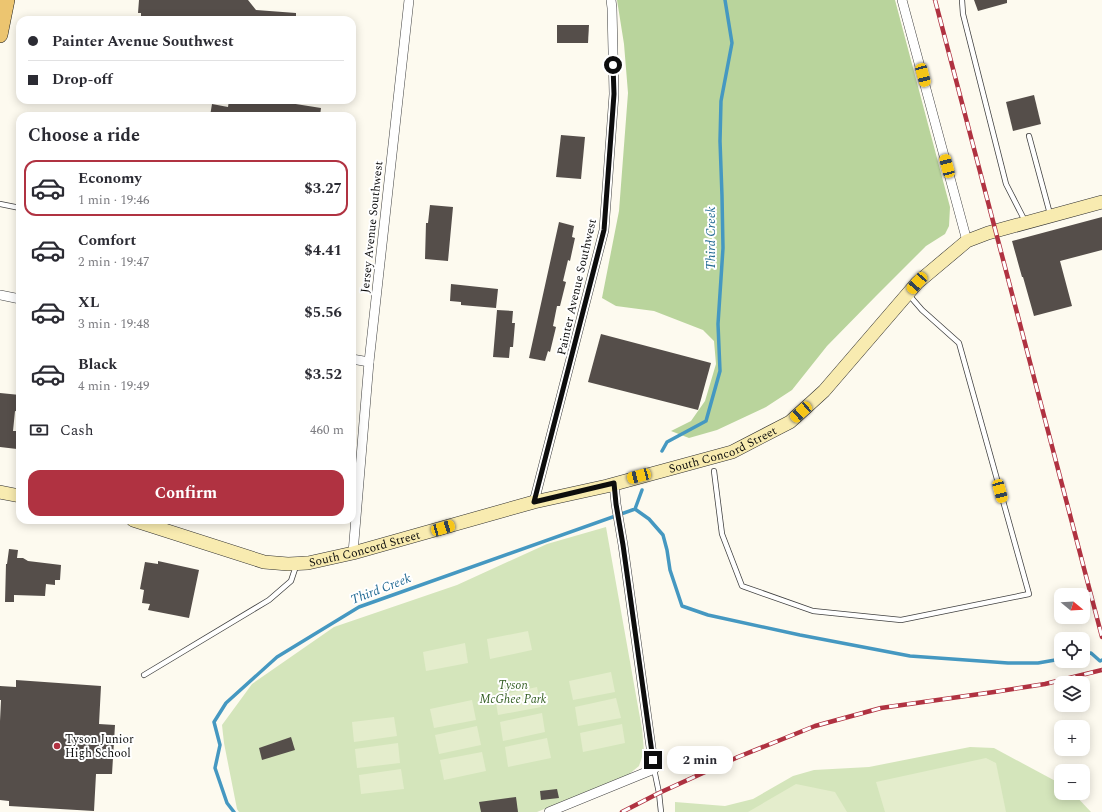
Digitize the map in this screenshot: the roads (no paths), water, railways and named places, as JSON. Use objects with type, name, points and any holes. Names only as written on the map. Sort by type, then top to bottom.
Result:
[{"type":"main road","points":[[0,35],[7,0]]},
{"type":"street","name":"Jersey Avenue Southwest","points":[[356,508],[369,362],[409,0]]},
{"type":"street","name":"Painter Avenue Southwest","points":[[534,502],[604,230],[614,94],[611,0]]},
{"type":"street","points":[[902,0],[967,241]]},
{"type":"street","name":"South Concord Street","points":[[145,524],[264,562],[308,564],[534,502],[732,452],[790,422],[824,391],[917,283],[967,241],[988,233],[1102,202]]},
{"type":"street","points":[[0,295],[16,297]]},
{"type":"street","points":[[356,360],[369,362]]},
{"type":"street","points":[[549,812],[654,769],[614,483]]},
{"type":"street","points":[[0,492],[16,495]]},
{"type":"street","name":"Jersey Avenue Southwest","points":[[352,553],[355,524]]},
{"type":"lane","points":[[962,0],[963,14],[1006,184],[1025,223]]},
{"type":"lane","points":[[1029,136],[1050,216]]},
{"type":"lane","points":[[0,204],[16,207]]},
{"type":"lane","points":[[714,471],[722,534],[742,586],[813,612],[901,620],[1030,594],[959,343],[922,310],[908,294]]},
{"type":"lane","points":[[144,675],[269,600],[291,581],[296,564]]},
{"type":"lane","points":[[654,769],[659,793],[660,812]]},
{"type":"waterway","name":"Third Creek","points":[[662,451],[667,442],[706,421],[720,371],[718,324],[723,248],[720,141],[721,101],[732,43],[725,0]]},
{"type":"waterway","name":"Third Creek","points":[[234,812],[227,803],[215,768],[220,745],[214,722],[226,703],[277,657],[359,607],[635,509],[642,490]]},
{"type":"waterway","points":[[635,509],[649,519],[663,535],[670,570],[682,606],[708,615],[800,635],[910,656],[1008,663],[1038,663],[1054,660]]},
{"type":"waterway","points":[[1090,653],[1100,661],[1102,660]]},
{"type":"railway","points":[[935,0],[1102,637]]},
{"type":"railway","points":[[622,812],[659,793],[738,757],[815,726],[881,708],[1045,684],[1102,670]]},
{"type":"place","name":"Tyson Junior High School","points":[[57,746]]},
{"type":"park label","name":"Tyson McGhee Park","points":[[513,692]]}]
